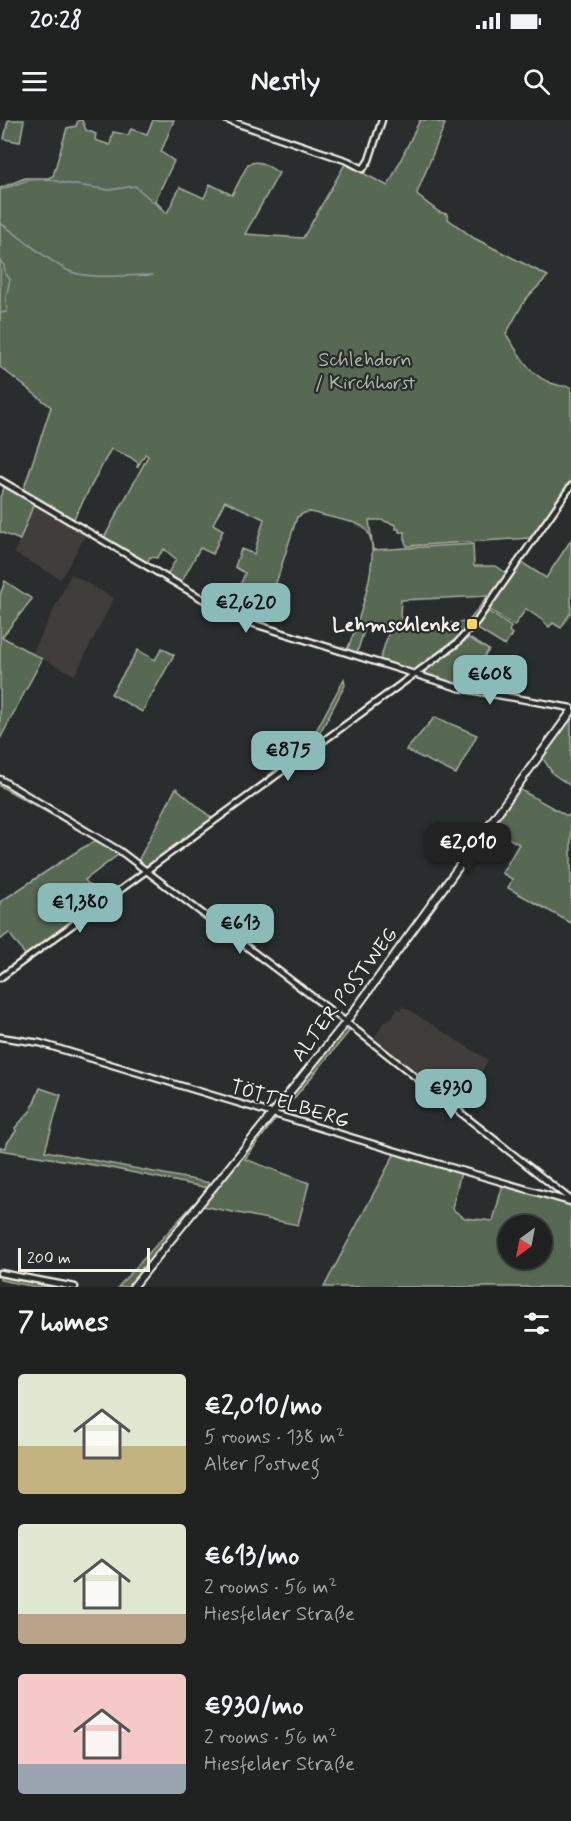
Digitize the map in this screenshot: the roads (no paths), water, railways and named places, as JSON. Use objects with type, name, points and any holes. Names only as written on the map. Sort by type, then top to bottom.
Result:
[{"type":"main road","name":"ALTER POSTWEG","points":[[133,1287],[346,1022],[571,710]]},
{"type":"street","points":[[227,120],[348,161],[363,170],[369,160],[382,120]]},
{"type":"street","points":[[0,480],[235,618],[468,690],[571,710]]},
{"type":"street","points":[[0,978],[458,643],[474,625],[571,486]]},
{"type":"street","points":[[0,779],[120,851],[148,871],[346,1022],[571,1201]]},
{"type":"street","name":"TÖTTELBERG","points":[[0,1038],[40,1043],[571,1201]]},
{"type":"street","points":[[0,1273],[75,1287]]},
{"type":"waterway","points":[[0,190],[28,180],[49,179],[109,190],[135,186],[165,212]]},
{"type":"waterway","points":[[0,223],[52,261],[77,274],[153,275]]},
{"type":"waterway","points":[[0,261],[10,279],[6,298],[7,312],[0,313]]},
{"type":"place","name":"Lehmschlenke","points":[[472,624]]},
{"type":"park label","name":"Schlehdorn / Kirchhorst","points":[[365,370]]}]
